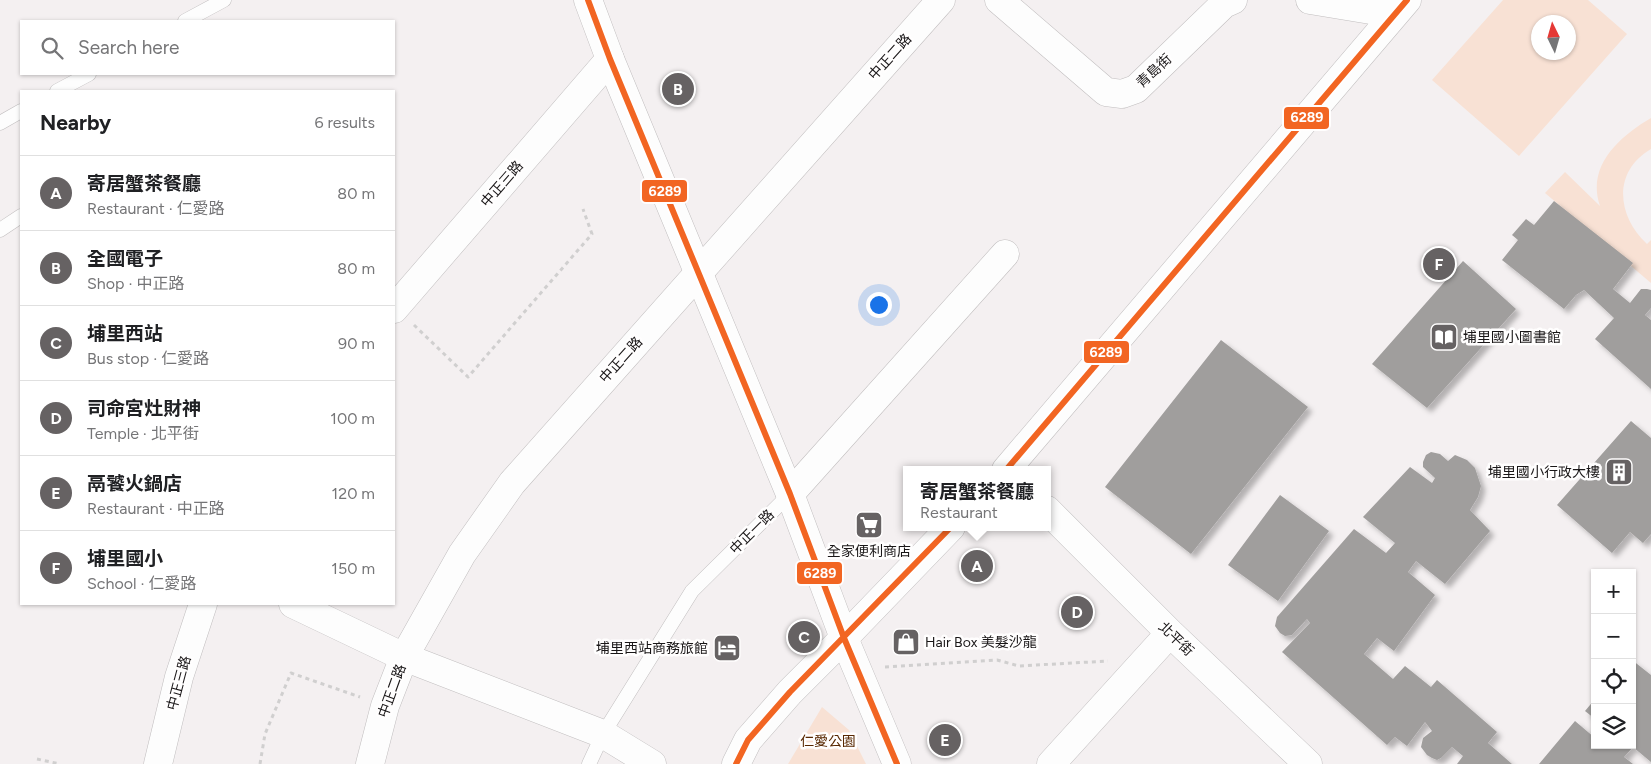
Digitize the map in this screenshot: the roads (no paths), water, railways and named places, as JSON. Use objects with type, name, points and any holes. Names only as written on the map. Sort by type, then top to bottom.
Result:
[{"type":"street","points":[[588,0],[610,59],[790,494],[844,638],[897,764]]},
{"type":"street","name":"中正二路","points":[[370,764],[385,706],[404,657],[462,554],[512,483],[941,0]]},
{"type":"street","name":"青島街","points":[[1000,0],[1106,92],[1122,94],[1136,88],[1228,1]]},
{"type":"street","points":[[1310,0],[1401,7]]},
{"type":"street","points":[[1010,466],[1401,7]]},
{"type":"street","name":"中正三路","points":[[395,307],[610,59]]},
{"type":"street","name":"中正一路","points":[[790,494],[1005,254]]},
{"type":"street","name":"北平街","points":[[1051,514],[1170,633],[1308,764]]},
{"type":"street","points":[[736,764],[748,740],[790,692],[947,531]]},
{"type":"street","name":"中正三路","points":[[158,764],[179,677],[204,605]]},
{"type":"street","points":[[295,605],[404,657],[603,734],[652,764]]},
{"type":"street","points":[[1051,764],[1170,633]]},
{"type":"lane","points":[[187,20],[224,0]]},
{"type":"lane","points":[[59,90],[87,75]]},
{"type":"lane","points":[[0,123],[20,112]]},
{"type":"lane","points":[[0,230],[20,217]]},
{"type":"lane","name":"中正一路","points":[[589,764],[603,734],[692,591],[790,494]]},
{"type":"place","name":"全國電子","points":[[678,89]]},
{"type":"place","name":"埔里國小","points":[[1439,264]]},
{"type":"place","name":"埔里國小圖書館","points":[[1444,337]]},
{"type":"place","name":"埔里國小行政大樓","points":[[1619,472]]},
{"type":"place","name":"全家便利商店","points":[[869,525]]},
{"type":"place","name":"寄居蟹茶餐廳","points":[[977,566]]},
{"type":"place","name":"司命宮灶財神","points":[[1077,612]]},
{"type":"place","name":"埔里西站","points":[[804,637]]},
{"type":"place","name":"Hair Box 美髮沙龍","points":[[906,642]]},
{"type":"place","name":"埔里西站商務旅館","points":[[727,648]]},
{"type":"place","name":"鬲饕火鍋店","points":[[945,740]]},
{"type":"park label","name":"仁愛公園","points":[[828,741]]}]
